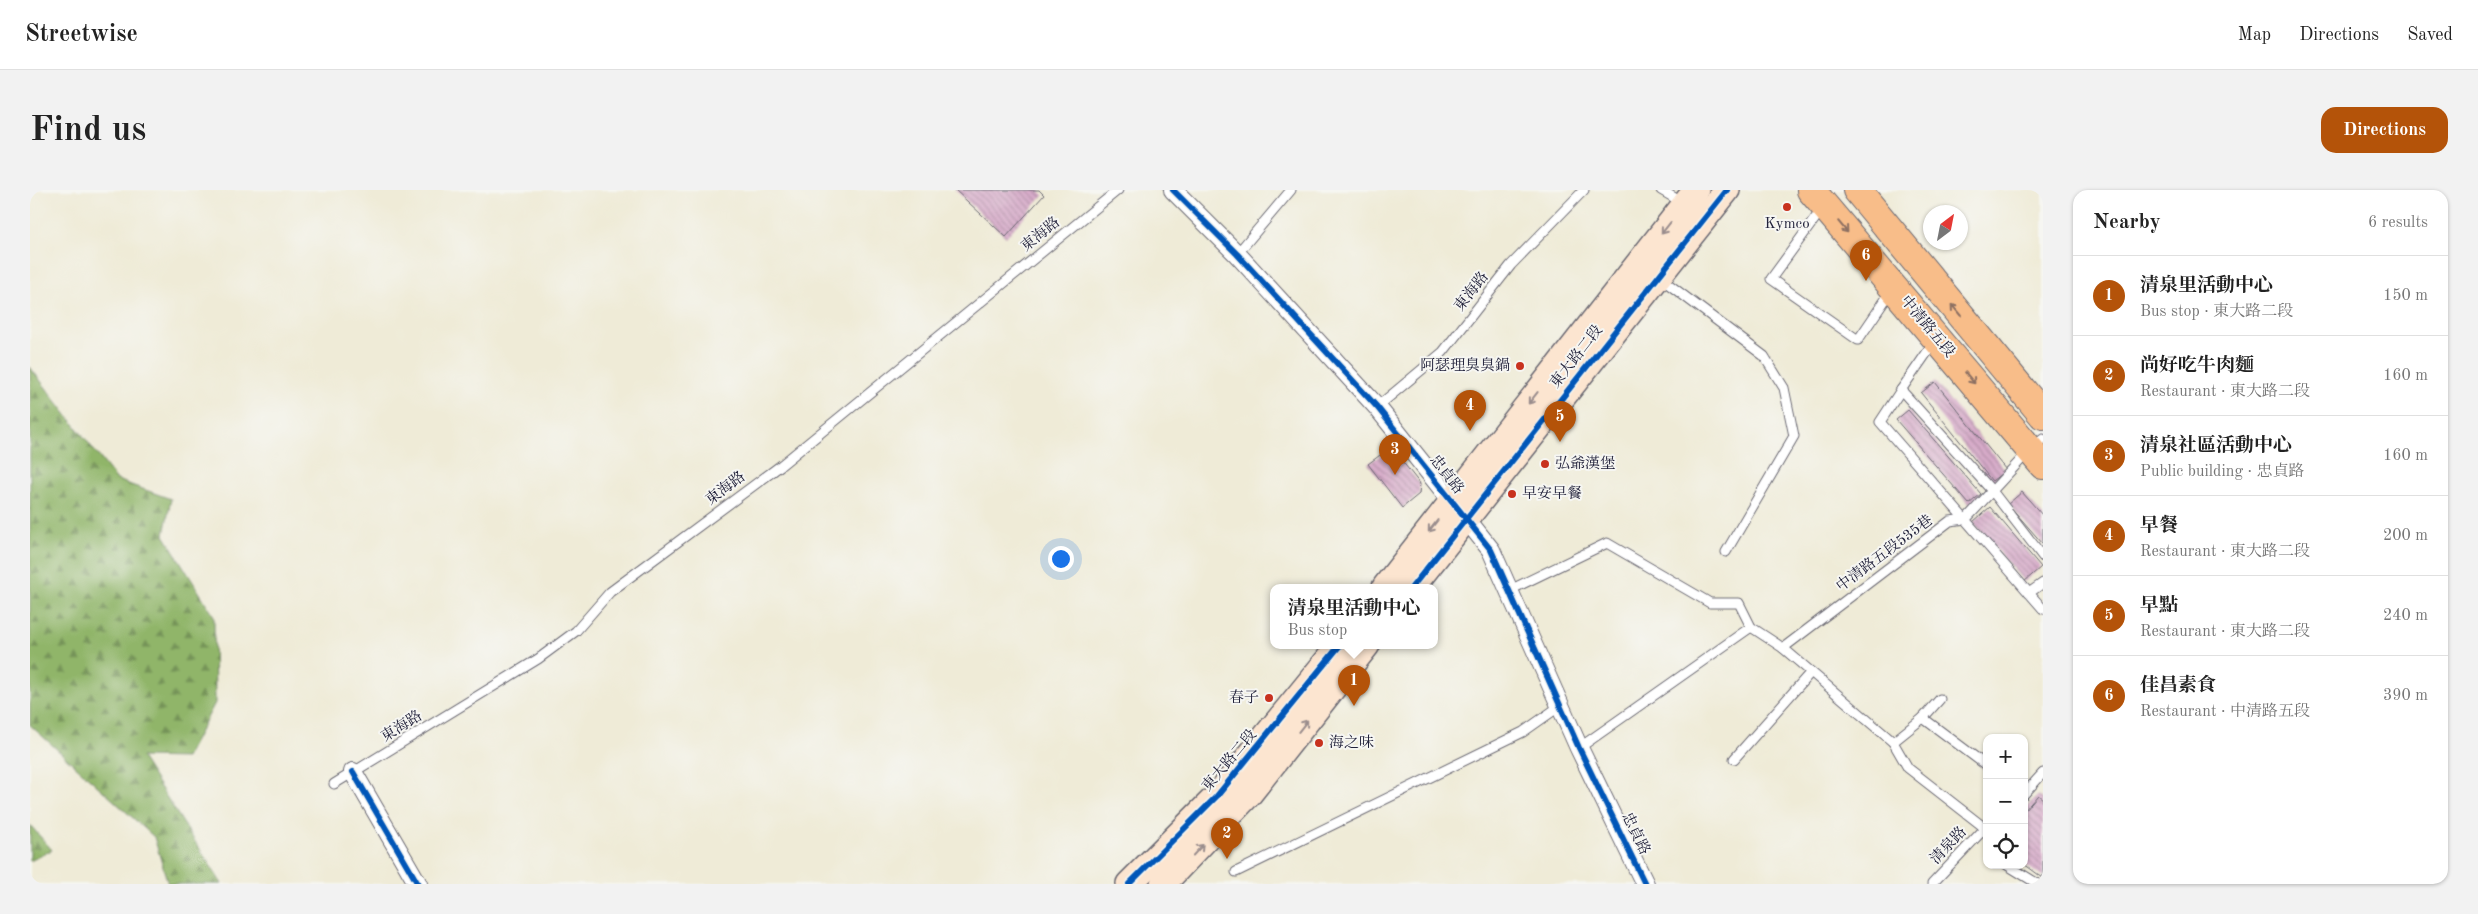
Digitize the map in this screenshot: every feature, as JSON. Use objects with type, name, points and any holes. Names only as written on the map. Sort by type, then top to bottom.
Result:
[{"type":"main road","points":[[1858,190],[2043,415]]},
{"type":"main road","name":"中清路五段","points":[[1818,198],[1937,339],[2039,452]]},
{"type":"street","name":"忠貞路","points":[[1173,190],[1237,254],[1377,407],[1491,550],[1510,590],[1537,657],[1645,884]]},
{"type":"street","name":"東大路二段","points":[[1388,584],[1459,511],[1727,190]]},
{"type":"street","name":"東大路二段","points":[[1414,584],[1459,511],[1690,197]]},
{"type":"street","name":"東大路二段","points":[[1129,884],[1217,796],[1337,649]]},
{"type":"street","points":[[1163,884],[1250,793],[1364,649]]},
{"type":"street","points":[[353,772],[418,884]]},
{"type":"lane","name":"東海路","points":[[334,784],[538,659],[576,631],[610,592],[780,466],[1118,190]]},
{"type":"lane","points":[[1237,254],[1291,190]]},
{"type":"lane","name":"東海路","points":[[1377,407],[1443,352],[1511,266],[1584,190]]},
{"type":"lane","points":[[1661,190],[1690,197]]},
{"type":"lane","points":[[1818,198],[1771,279],[1858,340],[1894,288]]},
{"type":"lane","points":[[1657,276],[1764,356],[1784,388],[1794,436],[1726,552]]},
{"type":"lane","points":[[1937,339],[1880,422],[2043,609]]},
{"type":"lane","points":[[1901,390],[1993,492],[2043,557]]},
{"type":"lane","name":"中清路五段535巷","points":[[1782,648],[1950,521],[1966,519],[1993,492],[2039,452]]},
{"type":"lane","points":[[1510,590],[1607,543],[1710,603],[1739,603],[1751,627],[1782,648],[1893,742],[1908,768],[1983,827]]},
{"type":"lane","points":[[2029,593],[2043,583]]},
{"type":"lane","points":[[1579,748],[1751,627]]},
{"type":"lane","points":[[1734,759],[1811,672]]},
{"type":"lane","points":[[1893,742],[1923,718],[1940,699]]},
{"type":"lane","points":[[1236,872],[1523,732],[1560,706]]},
{"type":"lane","points":[[1923,718],[1983,763]]},
{"type":"lane","points":[[2028,788],[2043,774]]},
{"type":"lane","name":"清泉路","points":[[1932,884],[1983,832]]},
{"type":"lane","points":[[2014,869],[2038,884]]},
{"type":"green space","points":[[30,367],[117,480],[171,499],[164,535],[214,616],[215,703],[186,758],[141,757],[222,884],[168,884],[154,837],[30,725]]},
{"type":"green space","points":[[30,825],[52,850],[30,861]]},
{"type":"building","points":[[955,190],[1039,190],[1044,195],[1006,237]]},
{"type":"building","points":[[1935,382],[2006,470],[1992,481],[1921,393]]},
{"type":"building","points":[[1908,410],[1981,494],[1969,504],[1896,420]]},
{"type":"building","points":[[1391,447],[1420,484],[1419,494],[1402,508],[1368,464]]},
{"type":"building","points":[[2022,492],[2043,516],[2043,544],[2008,504]]},
{"type":"building","points":[[1990,507],[2041,567],[2024,582],[1973,522]]},
{"type":"building","points":[[2038,795],[2043,799],[2043,878],[2028,867],[2028,806]]},
{"type":"cycle path","points":[[1173,190],[1237,254],[1377,407],[1491,550],[1579,748],[1645,884]]},
{"type":"cycle path","points":[[1414,584],[1727,190]]},
{"type":"cycle path","points":[[1129,884],[1217,796],[1337,649]]},
{"type":"cycle path","points":[[353,772],[418,884]]},
{"type":"place","name":"Kymco","points":[[1787,207]]},
{"type":"place","name":"佳昌素食","points":[[1866,281]]},
{"type":"place","name":"阿瑟理臭臭鍋","points":[[1520,366]]},
{"type":"place","name":"早餐","points":[[1470,431]]},
{"type":"place","name":"早點","points":[[1560,442]]},
{"type":"place","name":"弘爺漢堡","points":[[1545,464]]},
{"type":"place","name":"清泉社區活動中心","points":[[1395,475]]},
{"type":"place","name":"早安早餐","points":[[1512,494]]},
{"type":"place","name":"春子","points":[[1269,698]]},
{"type":"place","name":"清泉里活動中心","points":[[1354,706]]},
{"type":"place","name":"海之味","points":[[1319,743]]},
{"type":"place","name":"尚好吃牛肉麵","points":[[1227,859]]}]
